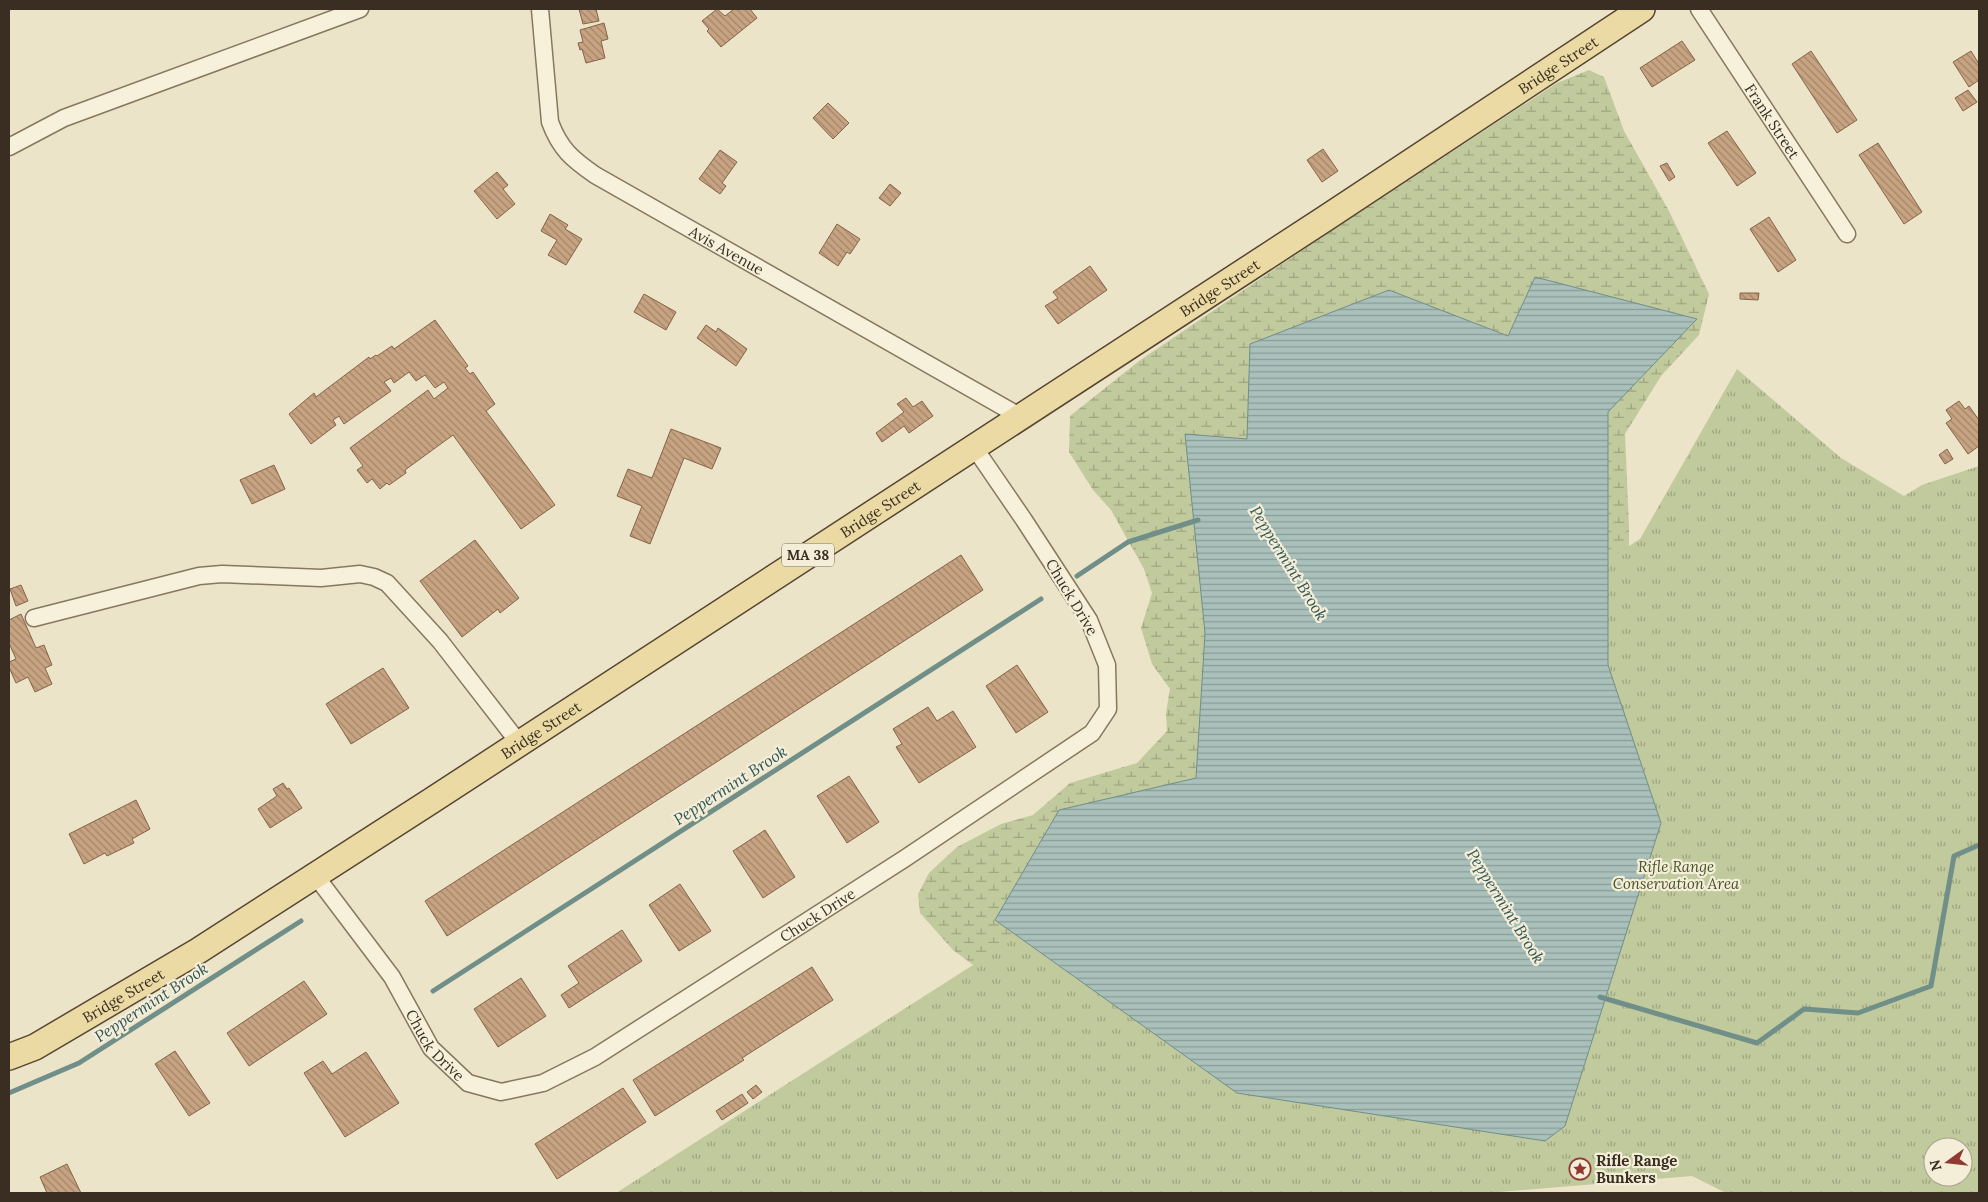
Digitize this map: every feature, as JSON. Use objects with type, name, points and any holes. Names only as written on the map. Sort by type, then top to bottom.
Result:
[{"type":"main road","name":"Bridge Street","points":[[9,1057],[35,1047],[169,967],[315,875],[1489,112],[1642,9]]},
{"type":"street","points":[[9,146],[64,118],[360,9]]},
{"type":"street","name":"Avis Avenue","points":[[540,9],[550,122],[555,137],[576,162],[595,175],[795,290],[1021,417]]},
{"type":"street","name":"Frank Street","points":[[1699,9],[1847,234]]},
{"type":"street","name":"Chuck Drive","points":[[315,875],[392,977],[431,1048],[468,1083],[501,1092],[543,1083],[595,1057],[904,859],[1092,733],[1108,709],[1107,665],[1089,620],[974,447]]},
{"type":"street","points":[[34,618],[199,576],[222,574],[321,578],[360,574],[374,576],[393,589],[440,641],[519,743]]},
{"type":"green space","points":[[1589,70],[1604,77],[1624,131],[1669,211],[1709,294],[1699,335],[1661,376],[1625,434],[1629,527],[1629,635],[1900,821],[1967,1137],[1923,1137],[1923,1181],[992,979],[953,950],[920,913],[918,894],[929,873],[957,847],[1001,824],[1033,815],[1070,783],[1137,763],[1167,731],[1166,713],[1170,689],[1152,664],[1141,628],[1152,593],[1144,569],[1111,510],[1093,490],[1069,452],[1070,416],[1139,361],[1307,247],[1557,83]]},
{"type":"green space","name":"Rifle Range Conservation Area","points":[[1737,369],[1841,458],[1904,496],[1922,485],[1979,466],[1979,1193],[1726,1193],[1692,1176],[1488,1193],[616,1193],[1640,539]]},
{"type":"green space","points":[[1973,1165],[1979,1193],[1951,1187],[1973,1187]]},
{"type":"water","points":[[1535,277],[1697,319],[1608,412],[1608,665],[1661,823],[1565,1126],[1545,1141],[1237,1093],[995,920],[1059,810],[1196,778],[1205,633],[1185,434],[1247,439],[1250,344],[1389,290],[1508,336]]},
{"type":"building","points":[[579,9],[596,9],[599,21],[583,24]]},
{"type":"building","points":[[717,9],[725,16],[734,9],[750,9],[757,18],[721,47],[707,31],[709,29],[702,21]]},
{"type":"building","points":[[604,23],[608,39],[601,41],[605,58],[586,63],[578,43],[583,42],[580,30]]},
{"type":"building","points":[[1682,41],[1695,60],[1652,87],[1640,68]]},
{"type":"building","points":[[1811,51],[1857,120],[1837,133],[1792,64]]},
{"type":"building","points":[[1971,51],[1979,64],[1979,80],[1969,87],[1953,62]]},
{"type":"building","points":[[1968,90],[1977,102],[1963,111],[1955,98]]},
{"type":"building","points":[[828,103],[849,123],[833,139],[813,118]]},
{"type":"building","points":[[1727,131],[1756,173],[1737,186],[1708,143]]},
{"type":"building","points":[[1878,143],[1922,212],[1904,224],[1859,155]]},
{"type":"building","points":[[1323,149],[1338,171],[1322,182],[1307,160]]},
{"type":"building","points":[[720,150],[737,162],[722,183],[726,186],[720,194],[699,179]]},
{"type":"building","points":[[1667,163],[1675,177],[1669,181],[1660,166]]},
{"type":"building","points":[[497,172],[508,185],[503,189],[515,204],[497,219],[474,191]]},
{"type":"building","points":[[890,184],[901,193],[890,206],[879,198]]},
{"type":"building","points":[[550,214],[568,225],[565,229],[582,239],[566,265],[548,255],[557,240],[541,231]]},
{"type":"building","points":[[1769,217],[1796,260],[1778,272],[1750,229]]},
{"type":"building","points":[[837,224],[860,239],[850,254],[847,252],[838,266],[819,253]]},
{"type":"building","points":[[1090,266],[1107,290],[1058,324],[1045,306],[1058,298],[1053,292]]},
{"type":"building","points":[[1740,293],[1759,293],[1758,300],[1740,299]]},
{"type":"building","points":[[644,294],[676,312],[666,330],[634,312]]},
{"type":"building","points":[[435,320],[468,366],[465,368],[470,374],[473,372],[495,404],[486,411],[555,505],[521,529],[453,435],[405,470],[406,473],[380,489],[372,479],[367,483],[357,470],[363,466],[350,448],[428,390],[434,399],[448,388],[444,382],[435,388],[425,375],[416,381],[409,372],[394,383],[391,378],[384,382],[391,391],[344,424],[339,416],[333,420],[336,425],[311,444],[289,414],[314,393],[316,397],[369,357],[370,359],[377,356],[392,346],[394,349]]},
{"type":"building","points":[[706,325],[716,332],[718,328],[747,349],[736,366],[697,338]]},
{"type":"building","points":[[906,398],[913,407],[922,401],[933,416],[909,433],[904,426],[882,442],[876,433],[904,412],[897,404]]},
{"type":"building","points":[[1959,401],[1965,409],[1969,406],[1979,420],[1979,446],[1968,454],[1946,423],[1952,419],[1946,410]]},
{"type":"building","points":[[671,429],[721,448],[712,469],[684,458],[650,544],[630,536],[642,506],[617,496],[628,469],[652,478]]},
{"type":"building","points":[[1947,449],[1953,459],[1945,464],[1939,455]]},
{"type":"building","points":[[274,465],[285,489],[252,504],[240,480]]},
{"type":"building","points":[[475,540],[519,598],[500,613],[498,609],[462,637],[420,581]]},
{"type":"building","points":[[961,555],[983,590],[447,936],[425,901]]},
{"type":"building","points":[[21,585],[28,601],[16,606],[10,589]]},
{"type":"building","points":[[21,614],[36,648],[44,645],[52,665],[45,668],[52,684],[35,692],[28,677],[16,683],[9,667],[9,662],[16,659],[9,643],[9,620]]},
{"type":"building","points":[[1017,665],[1048,712],[1016,733],[986,686]]},
{"type":"building","points":[[383,668],[409,708],[351,744],[326,704]]},
{"type":"building","points":[[928,707],[937,721],[953,711],[976,747],[919,783],[896,747],[902,744],[893,729]]},
{"type":"building","points":[[849,776],[879,822],[847,843],[817,796]]},
{"type":"building","points":[[283,783],[287,789],[289,788],[302,808],[270,828],[258,809],[277,796],[273,789]]},
{"type":"building","points":[[136,800],[150,829],[132,839],[134,843],[107,856],[105,853],[84,864],[69,834]]},
{"type":"building","points":[[765,830],[795,877],[763,898],[733,851]]},
{"type":"building","points":[[680,884],[711,931],[679,951],[649,905]]},
{"type":"building","points":[[622,930],[642,961],[569,1008],[561,995],[579,983],[568,966]]},
{"type":"building","points":[[812,967],[833,1000],[742,1058],[744,1060],[655,1116],[633,1080]]},
{"type":"building","points":[[521,978],[546,1016],[498,1047],[474,1009]]},
{"type":"building","points":[[304,981],[327,1014],[249,1066],[227,1033]]},
{"type":"building","points":[[175,1051],[210,1103],[189,1116],[155,1064]]},
{"type":"building","points":[[366,1052],[399,1103],[345,1137],[304,1073],[323,1061],[332,1074]]},
{"type":"building","points":[[756,1085],[762,1092],[753,1099],[747,1092]]},
{"type":"building","points":[[623,1088],[646,1122],[557,1179],[535,1144]]},
{"type":"building","points":[[742,1094],[748,1103],[722,1120],[716,1111]]},
{"type":"building","points":[[67,1164],[81,1193],[47,1193],[40,1177]]},
{"type":"waterway","name":"Peppermint Brook","points":[[1077,576],[1128,542],[1198,520]]},
{"type":"waterway","name":"Peppermint Brook","points":[[433,991],[1041,599]]},
{"type":"waterway","name":"Peppermint Brook","points":[[1600,997],[1757,1043],[1804,1009],[1858,1013],[1931,986],[1954,856],[1979,845]]},
{"type":"waterway","name":"Peppermint Brook","points":[[9,1093],[79,1063],[301,921]]},
{"type":"place","name":"Rifle Range Bunkers","points":[[1580,1169]]}]
